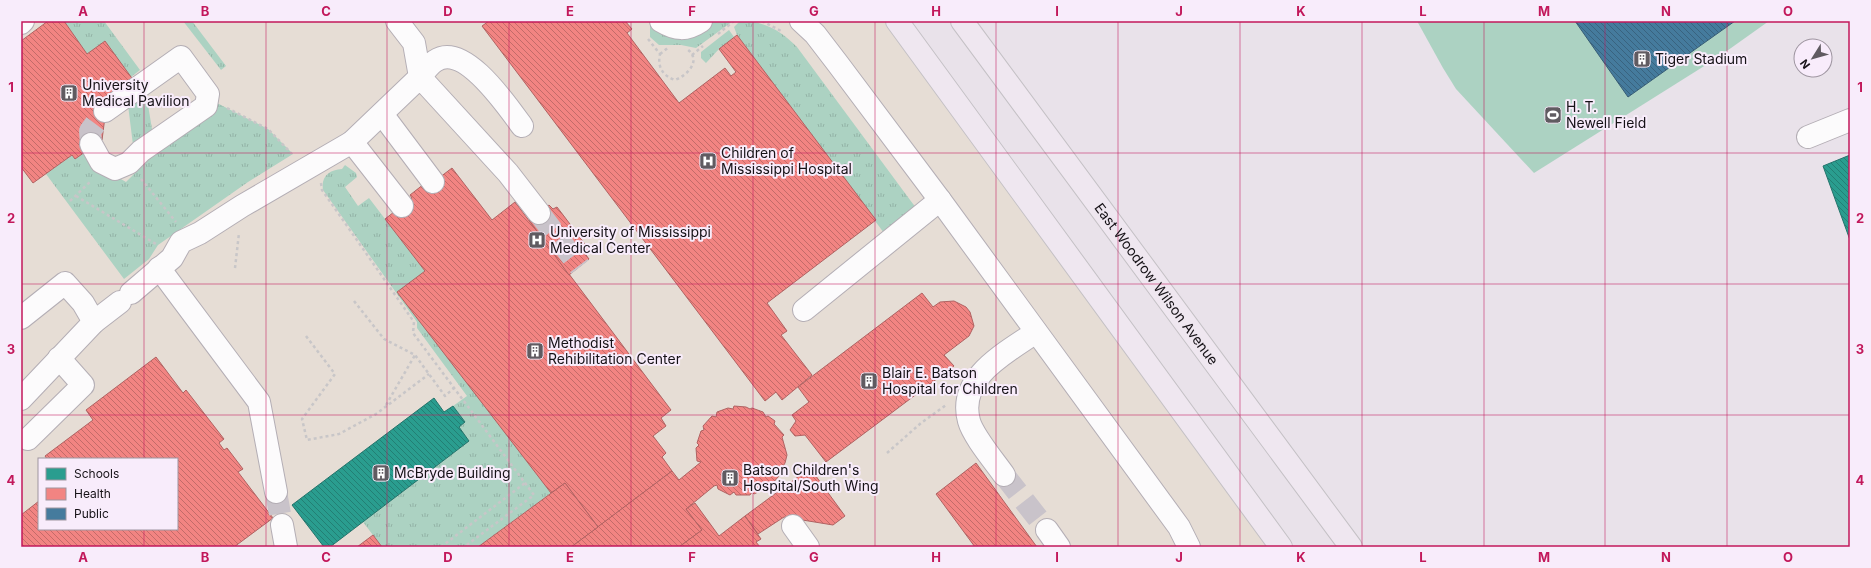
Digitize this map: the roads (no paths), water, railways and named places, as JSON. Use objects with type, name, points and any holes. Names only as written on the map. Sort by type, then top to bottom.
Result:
[{"type":"main road","points":[[898,21],[1280,547]]},
{"type":"main road","name":"East Woodrow Wilson Avenue","points":[[962,21],[1351,547]]},
{"type":"lane","points":[[397,21],[414,43],[420,77],[508,173],[539,213]]},
{"type":"lane","points":[[661,21],[673,27],[687,28],[701,21]]},
{"type":"lane","points":[[801,21],[815,34],[940,200],[1179,527],[1189,547]]},
{"type":"lane","points":[[91,144],[101,162],[118,164],[141,151],[206,106],[208,94],[181,57],[105,111]]},
{"type":"lane","points":[[21,399],[94,322],[166,263],[181,242],[200,233],[255,198],[352,142],[435,61],[447,57],[463,61],[494,89],[522,126]]},
{"type":"lane","points":[[382,114],[433,182]]},
{"type":"lane","points":[[1808,137],[1850,120]]},
{"type":"lane","points":[[352,142],[402,206]]},
{"type":"lane","points":[[804,310],[940,200]]},
{"type":"lane","points":[[166,263],[259,402],[276,492]]},
{"type":"lane","points":[[21,318],[65,283],[83,303],[94,322]]},
{"type":"lane","points":[[1004,475],[969,422],[968,406],[972,388],[976,379],[986,367],[1036,332]]},
{"type":"lane","points":[[28,439],[83,385],[59,358]]},
{"type":"lane","points":[[282,525],[286,547]]},
{"type":"lane","points":[[793,526],[808,547]]},
{"type":"tunnel","points":[[91,144],[90,131],[105,111]]},
{"type":"tunnel","points":[[539,213],[580,267]]},
{"type":"tunnel","points":[[1004,475],[1047,530]]},
{"type":"tunnel","points":[[276,492],[282,525]]},
{"type":"place","name":"Tiger Stadium","points":[[1642,59]]},
{"type":"place","name":"University Medical Pavilion","points":[[69,93]]},
{"type":"place","name":"H. T. Newell Field","points":[[1553,115]]},
{"type":"place","name":"Children of Mississippi Hospital","points":[[708,161]]},
{"type":"place","name":"University of Mississippi Medical Center","points":[[537,240]]},
{"type":"place","name":"Methodist Rehibilitation Center","points":[[535,351]]},
{"type":"place","name":"Blair E. Batson Hospital for Children","points":[[869,381]]},
{"type":"place","name":"McBryde Building","points":[[381,473]]},
{"type":"place","name":"Batson Children's Hospital/South Wing","points":[[730,478]]}]
